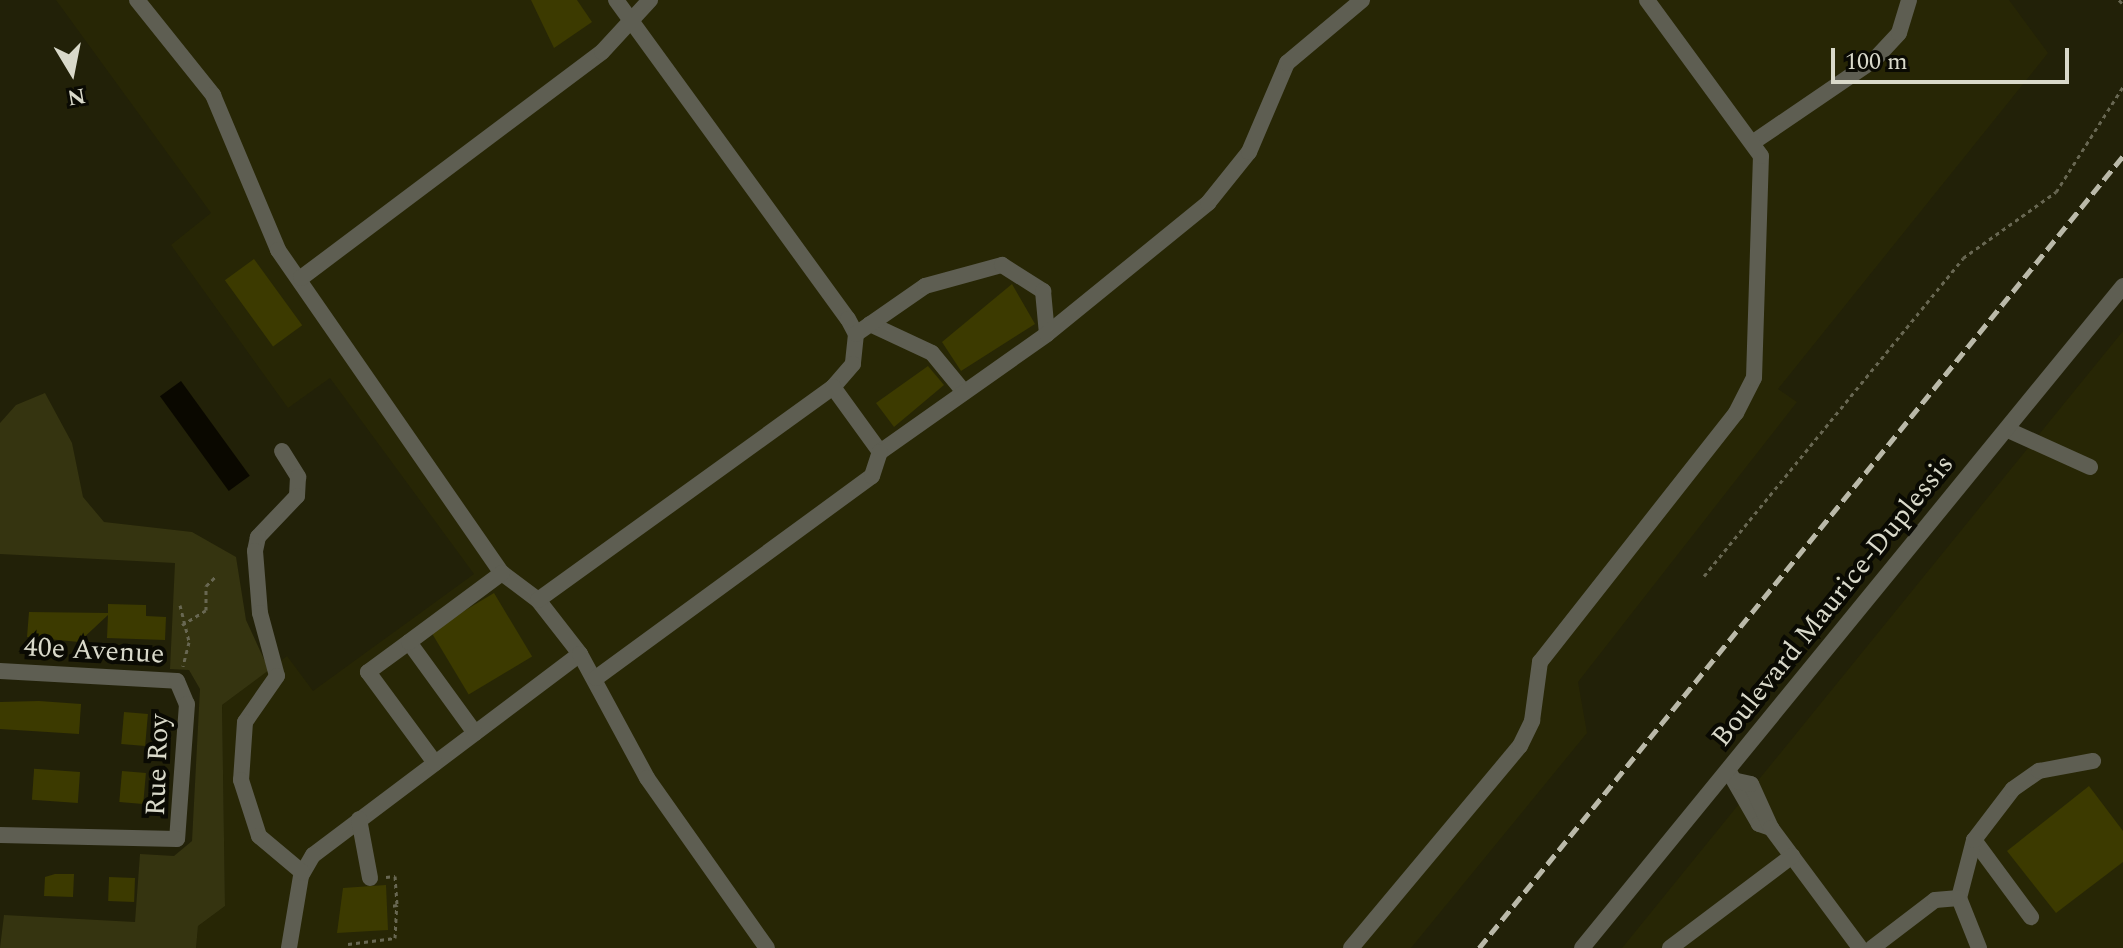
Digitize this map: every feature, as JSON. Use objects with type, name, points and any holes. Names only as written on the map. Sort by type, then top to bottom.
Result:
[{"type":"street","points":[[137,0],[213,95],[278,250],[301,278],[502,573],[538,600],[580,654],[596,678],[647,778],[767,948]]},
{"type":"street","points":[[616,0],[863,329],[932,353],[964,392]]},
{"type":"street","points":[[301,278],[602,52],[650,0]]},
{"type":"street","points":[[596,678],[872,476],[880,452],[1047,334],[1208,203],[1249,152],[1287,63],[1362,0]]},
{"type":"street","points":[[1351,948],[1520,746],[1532,721],[1540,662],[1748,393],[1761,325],[1764,169],[1755,141],[1647,0]]},
{"type":"street","points":[[1755,141],[1875,59],[1899,33],[1909,0]]},
{"type":"street","points":[[538,600],[833,387],[853,364],[863,329],[949,275],[1002,265],[1043,291],[1047,334]]},
{"type":"street","name":"Boulevard Maurice-Duplessis","points":[[1582,948],[1732,776],[2123,286]]},
{"type":"street","points":[[833,387],[880,452]]},
{"type":"street","points":[[2008,430],[2090,467]]},
{"type":"street","points":[[282,451],[298,477],[297,496],[258,537],[255,551],[260,613],[277,676],[245,722],[241,780],[259,836],[303,873]]},
{"type":"street","points":[[435,763],[368,672],[502,573]]},
{"type":"street","points":[[409,642],[475,733]]},
{"type":"street","points":[[289,948],[303,873],[313,855],[580,654]]},
{"type":"street","name":"40e Avenue","points":[[0,671],[184,687]]},
{"type":"street","name":"Rue Roy","points":[[0,835],[173,842],[183,821],[184,687]]},
{"type":"street","points":[[1979,948],[1959,898],[1974,840],[1985,818],[2039,771],[2093,761]]},
{"type":"street","points":[[1732,776],[1759,824],[1771,828],[1860,948]]},
{"type":"street","points":[[359,819],[370,878]]},
{"type":"street","points":[[1974,840],[2031,917]]},
{"type":"street","points":[[1670,948],[1792,856]]},
{"type":"street","points":[[1872,948],[1935,900],[1959,898]]},
{"type":"path","points":[[1704,576],[1963,258],[2056,192],[2123,87]]},
{"type":"path","points":[[182,625],[206,610],[206,586],[217,575]]},
{"type":"path","points":[[180,605],[189,650],[182,669]]},
{"type":"path","points":[[348,944],[395,938],[395,876]]},
{"type":"path","points":[[391,906],[397,905]]},
{"type":"shaded area","points":[[56,0],[2009,0],[2048,53],[1778,389],[1797,402],[1578,682],[1587,733],[1411,948],[196,948],[198,926],[225,906],[222,705],[287,656],[313,691],[474,574],[330,378],[288,408],[171,245],[211,213]]},
{"type":"shaded area","points":[[2123,331],[2123,948],[1622,948]]},
{"type":"shaded area","points":[[181,381],[250,476],[229,491],[160,396]]},
{"type":"shaded area","points":[[45,393],[72,443],[83,497],[104,522],[192,532],[236,557],[246,620],[269,670],[222,705],[225,906],[198,926],[196,948],[0,948],[4,915],[135,922],[140,854],[174,856],[192,841],[200,689],[189,670],[170,669],[175,563],[0,554],[0,423],[16,405]]},
{"type":"building","points":[[531,0],[577,0],[592,22],[554,48]]},
{"type":"building","points":[[254,259],[302,325],[273,346],[225,280]]},
{"type":"building","points":[[1012,284],[1035,324],[961,371],[942,342]]},
{"type":"building","points":[[928,366],[944,385],[894,427],[876,403]]},
{"type":"building","points":[[494,593],[532,656],[469,695],[431,631]]},
{"type":"building","points":[[108,604],[146,605],[146,616],[166,617],[165,640],[107,638],[108,615],[79,642],[27,637],[29,612],[108,613]]},
{"type":"building","points":[[0,702],[81,704],[79,734],[0,729]]},
{"type":"building","points":[[124,712],[148,714],[145,746],[121,744]]},
{"type":"building","points":[[34,769],[80,772],[78,803],[32,800]]},
{"type":"building","points":[[122,771],[146,773],[143,804],[119,802]]},
{"type":"building","points":[[2089,786],[2123,831],[2123,862],[2056,913],[2007,851]]},
{"type":"building","points":[[74,874],[73,897],[44,896],[45,877]]},
{"type":"building","points":[[109,877],[135,878],[134,902],[108,901]]},
{"type":"building","points":[[386,885],[388,930],[337,933],[343,888]]},
{"type":"railway","points":[[1479,948],[2123,156]]}]
